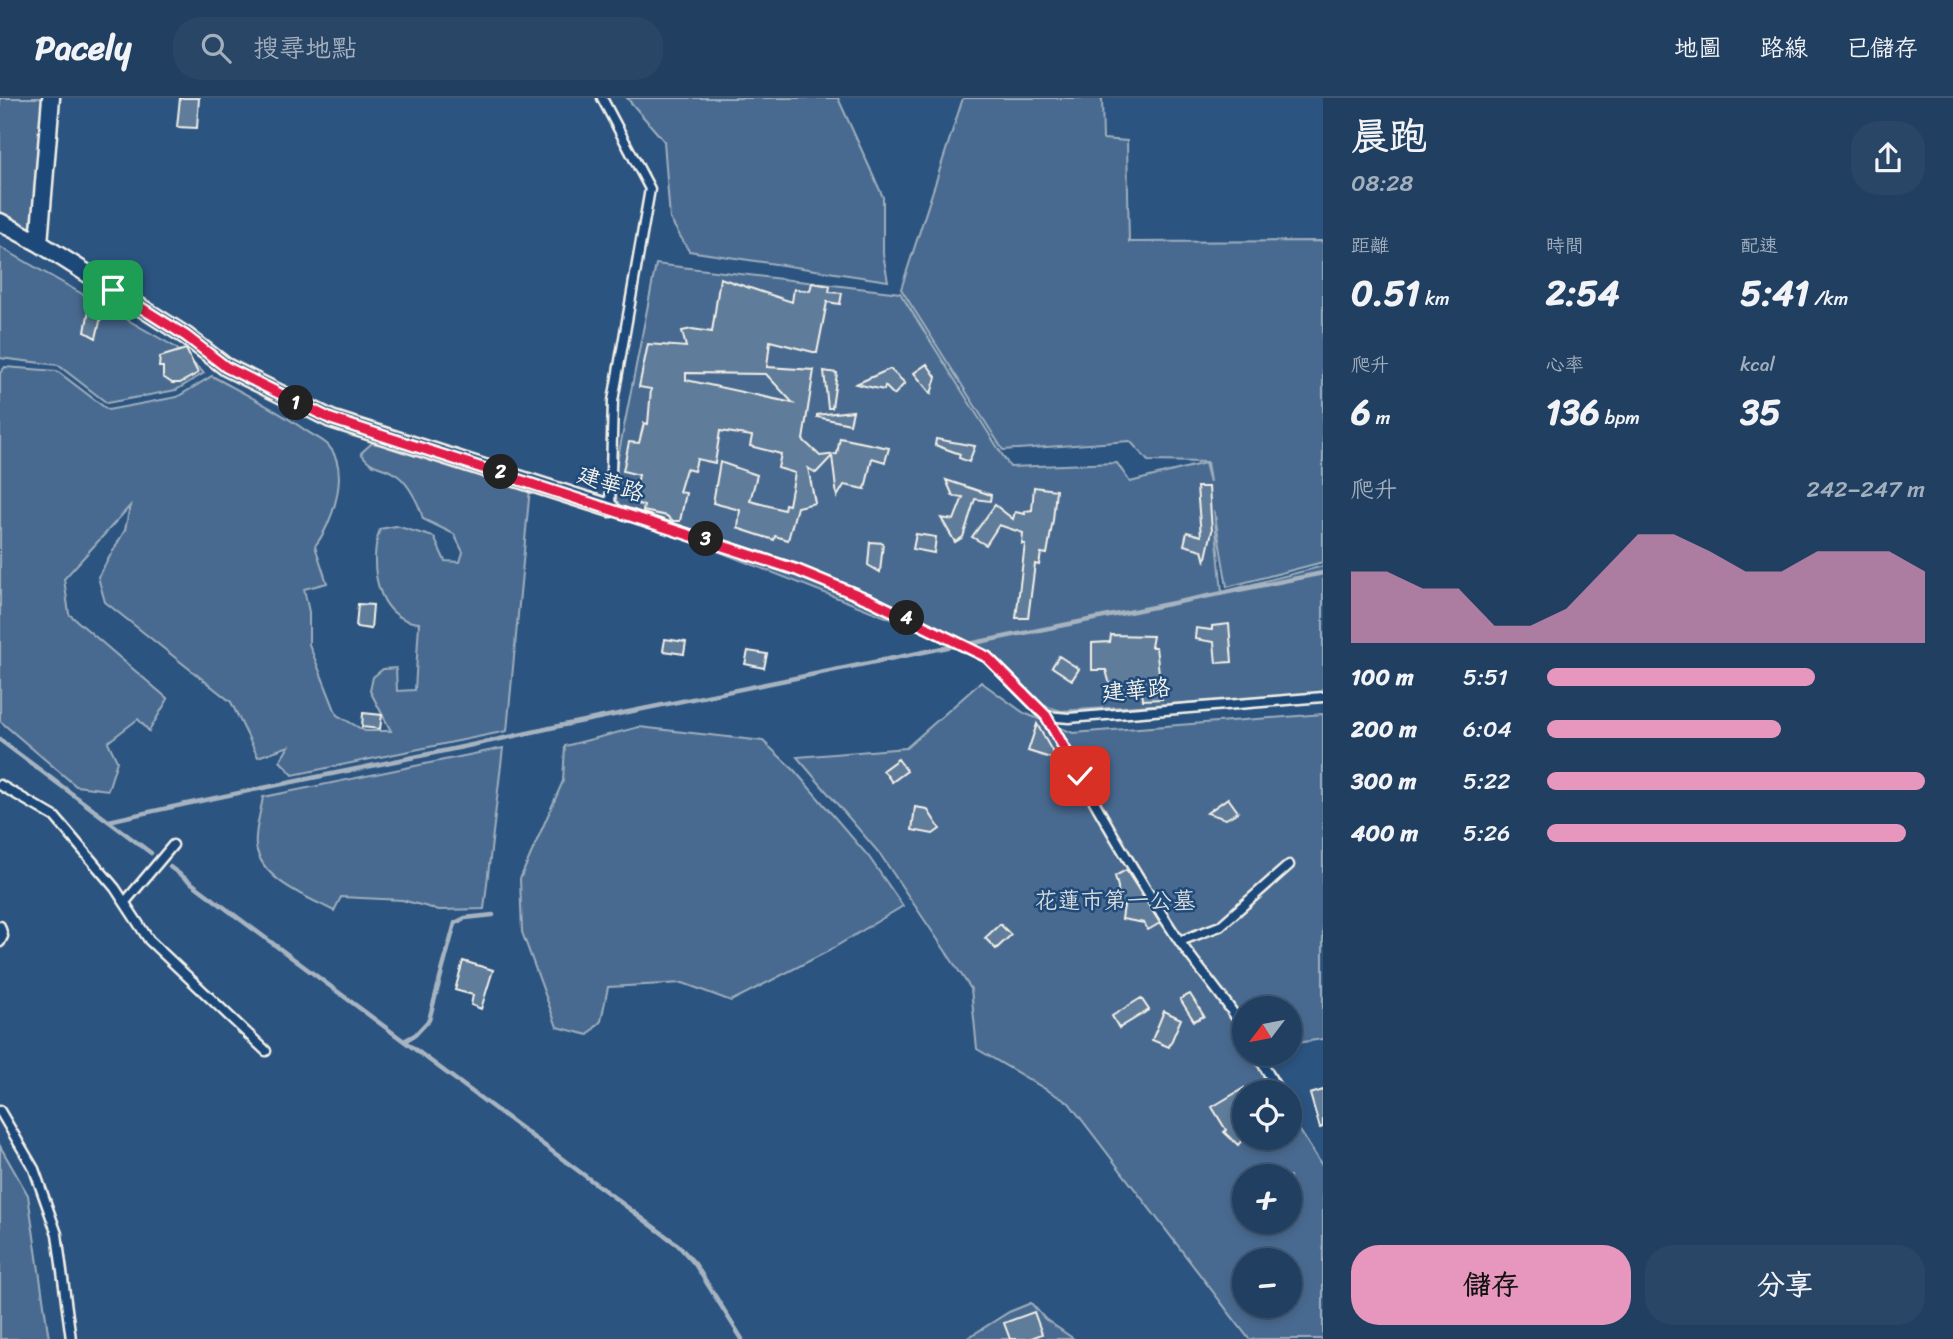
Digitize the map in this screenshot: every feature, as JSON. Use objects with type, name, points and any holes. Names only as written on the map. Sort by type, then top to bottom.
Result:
[{"type":"street","points":[[39,243],[51,98]]},
{"type":"street","name":"建華路","points":[[0,222],[39,243],[186,336],[226,367],[306,408],[331,419],[610,508]]},
{"type":"lane","points":[[602,98],[650,189],[613,401],[610,508]]},
{"type":"lane","name":"建華路","points":[[610,508],[797,570],[870,600],[987,657],[1046,716],[1079,718],[1323,697]]},
{"type":"lane","points":[[1046,716],[1113,837],[1180,941],[1232,1008]]},
{"type":"lane","points":[[0,785],[55,817],[125,902],[149,940],[266,1051]]},
{"type":"lane","points":[[125,902],[173,845]]},
{"type":"lane","points":[[1180,941],[1220,926],[1289,865]]},
{"type":"lane","points":[[0,926],[3,936],[0,942]]},
{"type":"lane","points":[[0,1111],[34,1169],[57,1234],[71,1339]]},
{"type":"green space","points":[[0,98],[43,98],[31,231],[0,223]]},
{"type":"green space","points":[[627,98],[838,98],[883,197],[883,254],[888,281],[689,251],[670,219],[664,141]]},
{"type":"green space","points":[[963,98],[1102,98],[1103,139],[1127,141],[1129,242],[1323,241],[1323,562],[1227,587],[1214,510],[1222,592],[1323,566],[1323,694],[1061,711],[1042,705],[976,649],[975,652],[608,508],[656,264],[900,293],[1010,467],[1117,463],[1130,482],[1205,463],[1210,482],[1207,462],[1148,461],[1130,441],[1003,450],[901,289]]},
{"type":"green space","points":[[0,247],[175,347],[204,373],[176,390],[107,403],[58,365],[0,358]]},
{"type":"green space","points":[[5,367],[57,371],[108,410],[177,397],[212,376],[271,408],[328,445],[335,456],[339,482],[333,511],[315,546],[327,583],[304,589],[309,612],[309,644],[337,715],[365,731],[391,731],[370,691],[373,677],[383,669],[396,668],[397,691],[415,690],[419,623],[404,619],[393,612],[379,588],[375,558],[380,529],[396,526],[434,537],[445,561],[460,562],[463,552],[454,534],[423,519],[414,496],[402,480],[369,462],[361,453],[372,443],[402,448],[530,488],[507,731],[293,775],[280,761],[289,746],[258,757],[231,702],[105,602],[98,577],[125,530],[130,506],[64,579],[69,614],[168,699],[149,731],[138,719],[108,742],[117,761],[108,790],[76,786],[0,721],[0,373]]},
{"type":"green space","name":"花蓮市第一公墓","points":[[981,682],[1024,713],[1073,733],[1323,714],[1323,1039],[1302,1042],[1302,996],[1232,996],[1232,1066],[1258,1066],[1267,1080],[1232,1080],[1232,1150],[1302,1150],[1302,1134],[1323,1167],[1323,1339],[1249,1339],[1233,1318],[1302,1318],[1302,1248],[1232,1248],[1232,1317],[1069,1103],[977,1049],[971,989],[880,854],[797,757],[906,748]]},
{"type":"green space","points":[[639,727],[763,741],[794,770],[869,857],[903,906],[825,953],[731,1001],[683,983],[608,987],[601,1021],[588,1035],[557,1027],[522,932],[520,879],[563,781],[565,746]]},
{"type":"green space","points":[[503,748],[484,909],[439,910],[402,900],[341,897],[334,911],[287,886],[266,869],[260,858],[256,834],[263,797]]},
{"type":"green space","points":[[0,1146],[28,1195],[49,1339],[0,1339]]},
{"type":"green space","points":[[1031,1303],[1045,1319],[1074,1339],[966,1339],[1009,1312]]},
{"type":"building","points":[[180,98],[199,98],[197,128],[177,127]]},
{"type":"building","points":[[720,278],[792,302],[794,289],[810,291],[812,283],[830,286],[829,292],[842,293],[840,304],[827,302],[817,353],[770,341],[767,367],[814,370],[803,440],[820,456],[837,454],[840,438],[889,448],[885,462],[872,458],[865,489],[844,485],[837,497],[832,456],[816,473],[808,468],[815,503],[797,507],[788,540],[775,536],[774,540],[740,529],[740,510],[713,503],[720,462],[757,475],[750,501],[784,510],[785,504],[789,505],[795,473],[778,468],[781,454],[750,446],[752,436],[720,431],[715,463],[697,459],[694,471],[686,469],[679,492],[686,493],[680,521],[643,511],[644,506],[633,502],[639,475],[623,471],[629,442],[639,443],[644,423],[648,424],[651,389],[639,387],[648,344],[686,347],[682,331],[692,329],[712,332]],"holes":[[[686,373],[766,374],[793,403],[686,380]]]},
{"type":"building","points":[[91,298],[105,301],[96,338],[85,332]]},
{"type":"building","points":[[186,349],[198,373],[180,383],[172,383],[163,377],[163,367],[159,367],[160,357]]},
{"type":"building","points":[[927,364],[936,377],[931,394],[914,373]]},
{"type":"building","points":[[890,369],[905,383],[894,395],[885,386],[884,390],[856,384]]},
{"type":"building","points":[[824,371],[837,373],[832,408],[828,408]]},
{"type":"building","points":[[853,411],[850,424],[817,417],[817,415]]},
{"type":"building","points":[[936,439],[975,446],[969,462],[959,458],[960,454],[935,445]]},
{"type":"building","points":[[946,480],[991,495],[990,501],[975,499],[963,537],[955,542],[941,518],[954,520],[963,497],[953,496]]},
{"type":"building","points":[[1034,487],[1056,490],[1053,520],[1047,554],[1041,553],[1039,565],[1035,564],[1028,618],[1016,618],[1025,544],[1022,544],[1023,533],[999,525],[986,545],[972,537],[995,505],[1013,519],[1015,512],[1025,514],[1025,511],[1032,510]]},
{"type":"building","points":[[1197,487],[1209,487],[1212,531],[1205,562],[1202,550],[1184,545],[1187,532],[1201,536]]},
{"type":"building","points":[[916,534],[936,537],[934,553],[913,549]]},
{"type":"building","points":[[870,542],[883,543],[880,572],[868,565]]},
{"type":"building","points":[[358,604],[373,605],[371,629],[356,627]]},
{"type":"building","points":[[1229,624],[1232,662],[1216,663],[1214,642],[1195,639],[1196,628],[1212,630],[1212,626]]},
{"type":"building","points":[[1111,635],[1153,636],[1151,647],[1156,647],[1162,699],[1143,700],[1142,689],[1113,696],[1106,670],[1092,670],[1092,643],[1110,642]]},
{"type":"building","points":[[665,639],[686,642],[684,654],[663,651]]},
{"type":"building","points":[[748,651],[767,654],[764,668],[745,664]]},
{"type":"building","points":[[1059,656],[1079,669],[1072,680],[1052,667]]},
{"type":"building","points":[[363,713],[382,715],[380,729],[362,727]]},
{"type":"building","points":[[1037,724],[1057,760],[1028,751]]},
{"type":"building","points":[[898,759],[907,771],[892,782],[883,770]]},
{"type":"building","points":[[1228,798],[1238,812],[1226,819],[1207,813]]},
{"type":"building","points":[[915,807],[927,809],[940,829],[933,834],[912,830]]},
{"type":"building","points":[[1126,870],[1160,923],[1148,930],[1144,923],[1122,919],[1124,906],[1119,906],[1115,876]]},
{"type":"building","points":[[1000,924],[1011,935],[996,949],[985,938]]},
{"type":"building","points":[[463,961],[493,970],[481,1009],[471,1005],[473,995],[455,990]]},
{"type":"building","points":[[1190,994],[1204,1016],[1194,1021],[1180,999]]},
{"type":"building","points":[[1141,998],[1149,1010],[1119,1028],[1112,1016]]},
{"type":"building","points":[[1164,1011],[1181,1019],[1169,1047],[1152,1040]]},
{"type":"building","points":[[1323,1090],[1323,1127],[1320,1128],[1310,1094]]},
{"type":"building","points":[[1232,1095],[1232,1139],[1224,1132],[1226,1130],[1212,1107]]},
{"type":"building","points":[[1034,1312],[1042,1334],[1029,1339],[1010,1339],[1004,1323]]},
{"type":"waterway","points":[[969,644],[1323,573]]},
{"type":"waterway","points":[[109,821],[953,646]]},
{"type":"waterway","points":[[0,740],[151,853]]},
{"type":"waterway","points":[[170,867],[678,1245],[695,1264],[742,1339]]},
{"type":"waterway","points":[[404,1041],[415,1035],[429,1020],[455,923],[465,918],[493,915]]},
{"type":"route","points":[[113,290],[186,336],[226,367],[331,419],[797,570],[870,600],[987,657],[1046,716],[1080,776]]}]
